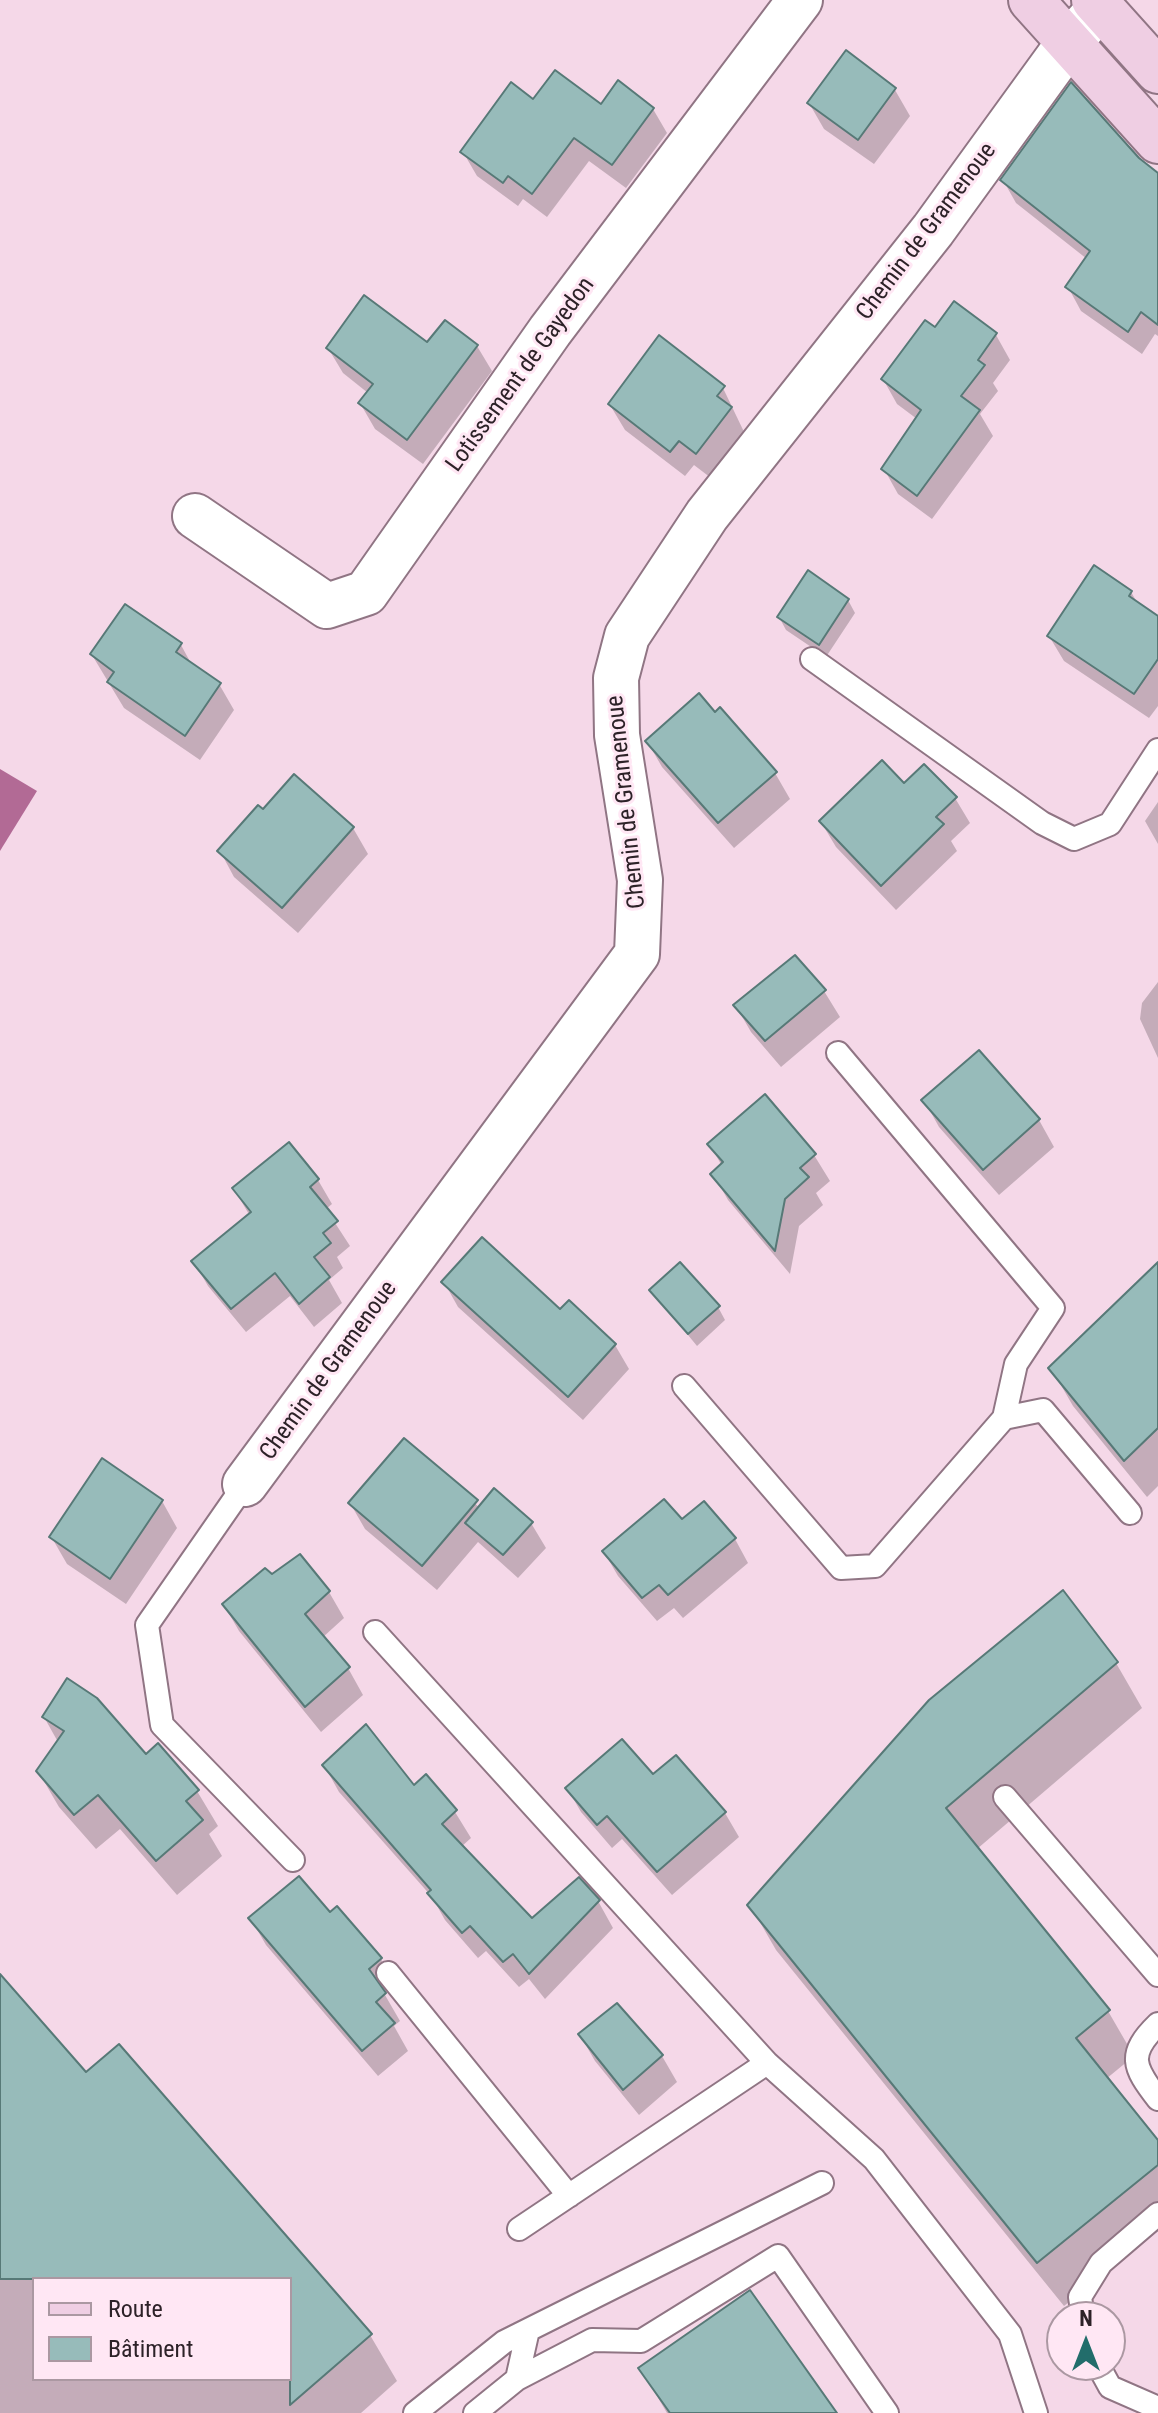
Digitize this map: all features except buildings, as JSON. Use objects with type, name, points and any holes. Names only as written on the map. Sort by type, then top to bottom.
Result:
[{"type":"main road","points":[[1031,0],[1158,141]]},
{"type":"main road","points":[[1097,4],[1158,71]]},
{"type":"street","name":"Lotissement de Gayedon","points":[[195,516],[327,606],[366,593],[550,331],[800,0]]},
{"type":"street","name":"Chemin de Gramenoue","points":[[245,1484],[637,954],[640,880],[617,735],[616,707],[616,678],[627,636],[707,515],[933,230],[1097,4]]},
{"type":"lane","points":[[812,659],[1042,823],[1074,839],[1110,824],[1158,750]]},
{"type":"lane","points":[[684,1386],[841,1568],[875,1566],[1004,1418],[1016,1364],[1053,1308],[838,1053]]},
{"type":"lane","points":[[1004,1418],[1043,1410],[1130,1513]]},
{"type":"lane","points":[[245,1484],[147,1625],[162,1725],[293,1860]]},
{"type":"lane","points":[[375,1632],[767,2063],[874,2159],[1010,2334],[1036,2413]]},
{"type":"lane","points":[[1005,1797],[1158,1975]]},
{"type":"lane","points":[[388,1973],[569,2196]]},
{"type":"lane","points":[[1158,2024],[1141,2041],[1136,2060],[1141,2077],[1158,2099]]},
{"type":"lane","points":[[519,2229],[767,2063]]},
{"type":"lane","points":[[415,2413],[470,2366],[528,2330],[822,2183]]},
{"type":"lane","points":[[1081,2301],[1080,2297],[1101,2263],[1158,2214]]},
{"type":"lane","points":[[475,2413],[517,2379],[592,2340],[641,2341],[778,2256],[887,2413]]},
{"type":"lane","points":[[517,2379],[528,2330]]},
{"type":"lane","points":[[1107,2381],[1110,2387],[1158,2408]]},
{"type":"shaded area","points":[[0,769],[37,791],[0,851]]}]
